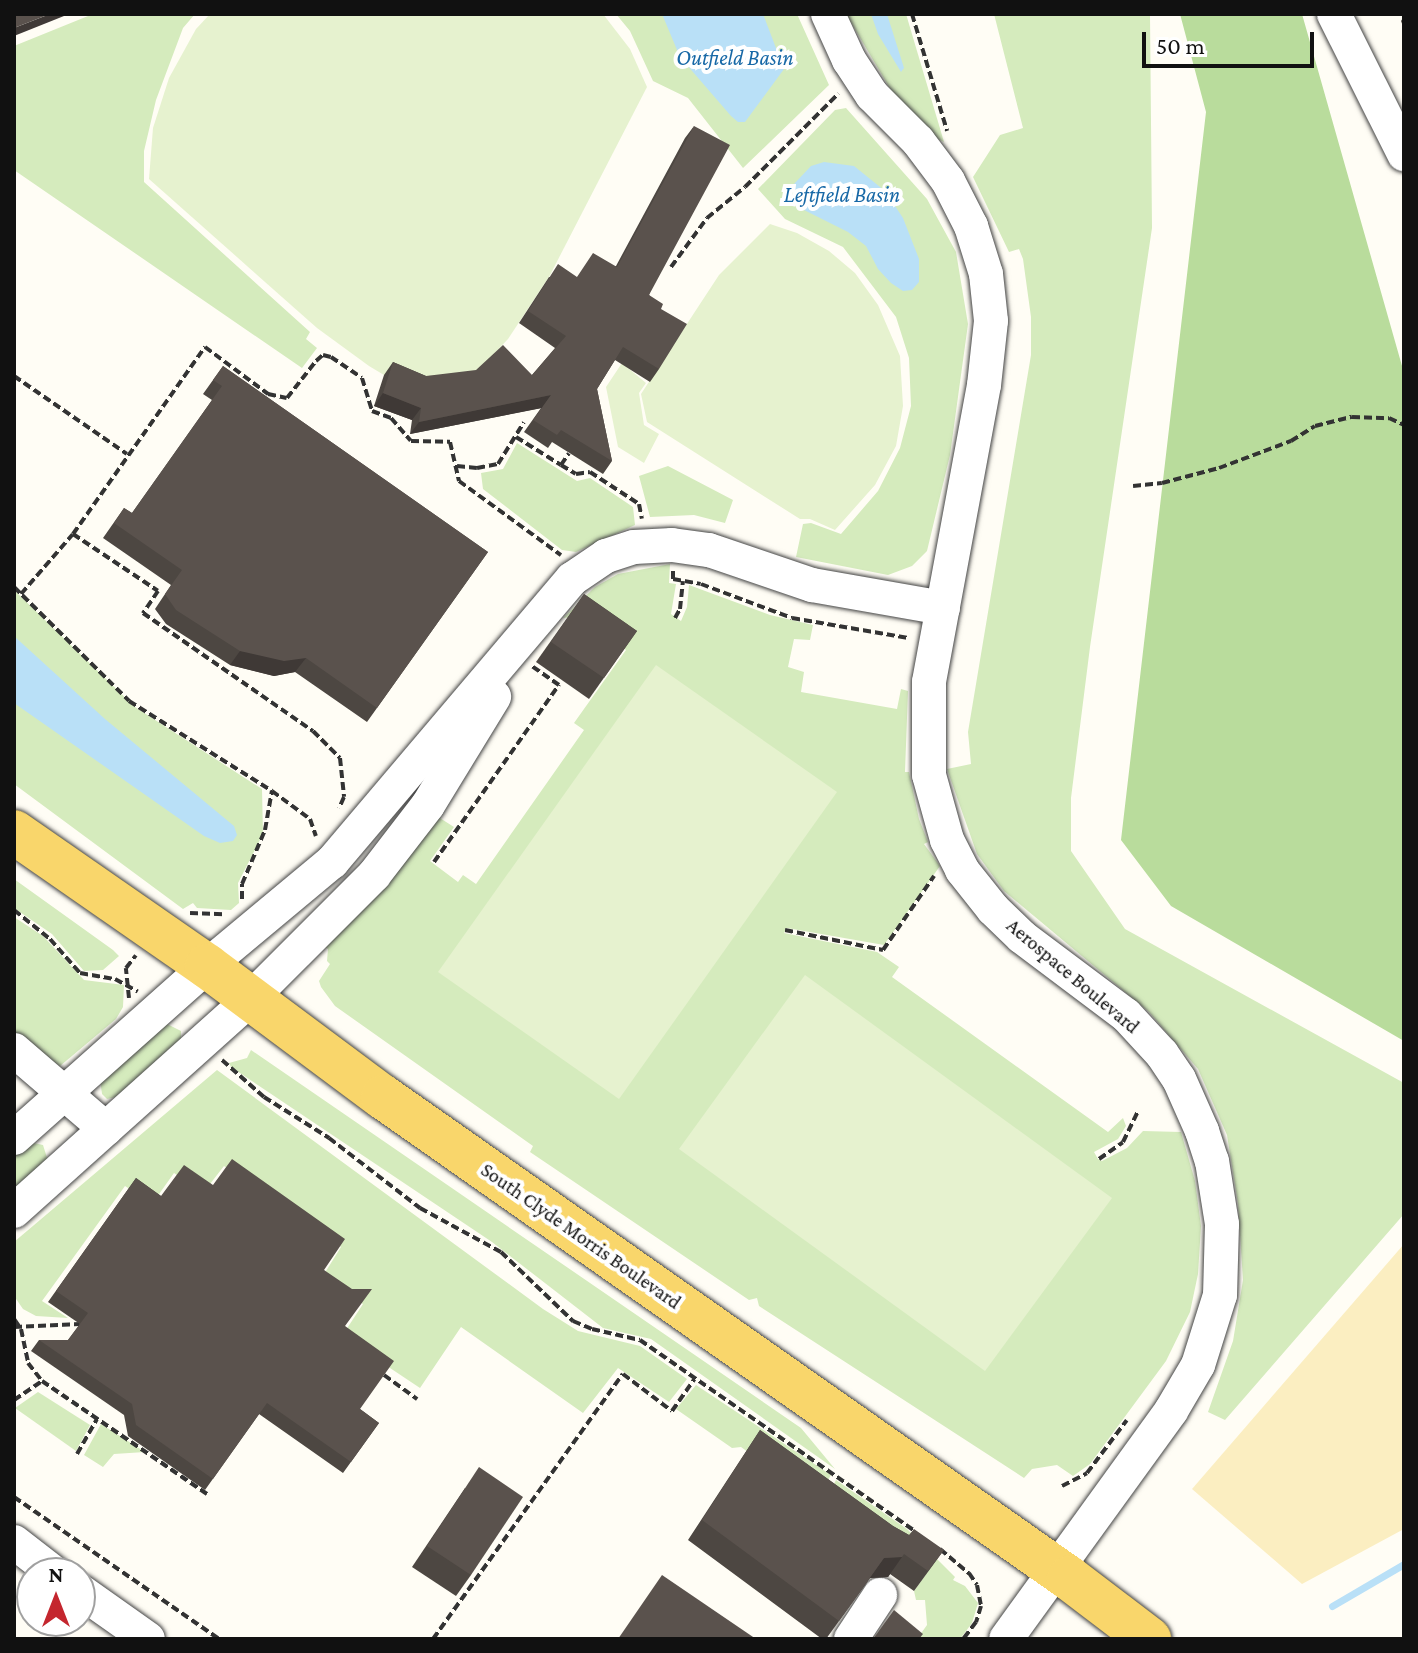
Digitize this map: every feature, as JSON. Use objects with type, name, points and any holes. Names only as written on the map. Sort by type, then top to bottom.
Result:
[{"type":"main road","name":"South Clyde Morris Boulevard","points":[[14,832],[207,966],[383,1097],[1055,1568],[1149,1639]]},
{"type":"street","name":"Aerospace Boulevard","points":[[828,14],[849,60],[872,95],[918,141],[948,181],[971,226],[986,274],[991,321],[984,385],[932,606],[929,775],[947,840],[962,870],[1022,937],[1126,1015],[1162,1054],[1179,1079],[1202,1131],[1218,1188],[1223,1273],[1213,1323],[1198,1365],[1171,1411],[1006,1639]]},
{"type":"street","points":[[1334,14],[1404,154]]},
{"type":"street","points":[[14,1138],[66,1092],[143,1009],[207,966],[332,862],[572,579],[606,556],[634,547],[672,545],[709,550],[812,585],[932,606]]},
{"type":"street","points":[[14,1211],[251,998],[374,875],[420,817],[542,614]]},
{"type":"street","points":[[14,1050],[106,1129]]},
{"type":"street","points":[[14,1542],[33,1557]]},
{"type":"street","points":[[851,1639],[880,1595]]},
{"type":"street","points":[[96,1602],[148,1639]]},
{"type":"path","points":[[912,14],[949,139]]},
{"type":"path","points":[[671,267],[707,218],[745,187],[814,114],[847,86]]},
{"type":"path","points":[[21,594],[73,534],[205,347],[268,394],[287,398],[316,361],[323,355],[331,357],[362,378],[372,411],[391,418],[411,441],[450,442],[459,481],[565,558]]},
{"type":"path","points":[[14,376],[128,455]]},
{"type":"path","points":[[1133,486],[1162,483],[1219,468],[1291,441],[1315,426],[1352,417],[1389,418],[1404,425]]},
{"type":"path","points":[[457,466],[477,468],[498,464],[524,422]]},
{"type":"path","points":[[516,437],[576,474],[590,472],[639,504],[645,530]]},
{"type":"path","points":[[561,465],[569,453]]},
{"type":"path","points":[[73,534],[164,595]]},
{"type":"path","points":[[673,561],[673,579],[792,618],[914,639],[932,606]]},
{"type":"path","points":[[675,618],[680,609],[683,581]]},
{"type":"path","points":[[14,587],[129,701],[272,791],[310,819],[315,842],[326,828]]},
{"type":"path","points":[[158,591],[143,613],[313,731],[340,758],[344,797],[335,815]]},
{"type":"path","points":[[434,862],[559,685],[529,664],[538,652]]},
{"type":"path","points":[[785,930],[883,950],[941,866]]},
{"type":"path","points":[[242,908],[253,898]]},
{"type":"path","points":[[14,910],[50,939],[80,973],[115,979],[129,985],[143,1009]]},
{"type":"path","points":[[143,1009],[129,985],[127,962],[192,911],[226,915],[234,911]]},
{"type":"path","points":[[202,1042],[220,1056],[223,1065],[264,1097],[329,1138],[420,1208],[501,1252],[573,1321],[592,1329],[640,1340],[926,1538]]},
{"type":"path","points":[[1099,1159],[1123,1142],[1138,1111]]},
{"type":"path","points":[[14,1319],[21,1329],[28,1363],[42,1381],[207,1494]]},
{"type":"path","points":[[14,1327],[80,1324]]},
{"type":"path","points":[[433,1639],[623,1374],[672,1411],[694,1379]]},
{"type":"path","points":[[384,1375],[417,1399]]},
{"type":"path","points":[[14,1400],[42,1381]]},
{"type":"path","points":[[1062,1486],[1087,1473],[1131,1414]]},
{"type":"path","points":[[77,1454],[97,1419]]},
{"type":"path","points":[[14,1497],[219,1639]]},
{"type":"path","points":[[938,1547],[969,1573],[977,1585],[981,1606],[976,1622],[963,1639]]},
{"type":"green space","points":[[93,14],[195,14],[183,28],[156,100],[144,151],[144,182],[310,332],[306,339],[317,348],[302,368],[14,170],[14,46]]},
{"type":"green space","points":[[210,14],[603,14],[630,49],[647,87],[549,277],[508,339],[467,383],[384,375],[369,366],[317,328],[149,179],[153,128],[169,78],[196,29]]},
{"type":"green space","points":[[616,14],[797,14],[829,85],[743,168],[688,98],[653,81],[630,31]]},
{"type":"green space","points":[[846,14],[906,14],[944,142],[935,138],[892,92]]},
{"type":"green space","points":[[994,14],[1150,14],[1152,228],[1090,647],[1071,798],[1071,851],[1125,929],[1404,1083],[1404,1214],[1225,1420],[1208,1412],[1233,1341],[1243,1280],[1238,1204],[1227,1135],[1198,1069],[1149,1012],[1004,891],[977,854],[947,769],[971,764],[968,732],[1031,355],[1031,317],[1023,259],[1019,249],[1009,252],[973,177],[1000,135],[1023,128]]},
{"type":"green space","points":[[1180,14],[1302,14],[1404,373],[1404,1041],[1171,906],[1121,840],[1206,112]]},
{"type":"green space","points":[[846,108],[927,199],[956,252],[968,324],[950,455],[927,551],[912,566],[888,575],[796,557],[803,524],[811,523],[841,534],[878,491],[900,448],[911,406],[909,358],[896,317],[843,247],[785,219],[758,189],[835,110]]},
{"type":"green space","points":[[770,224],[797,233],[829,251],[855,273],[878,305],[900,356],[903,406],[896,446],[875,485],[835,530],[810,519],[800,519],[647,422],[641,394],[719,275]]},
{"type":"green space","points":[[622,363],[646,383],[639,393],[644,425],[659,434],[644,463],[618,447],[606,387]]},
{"type":"green space","points":[[517,443],[577,481],[590,478],[633,507],[635,525],[576,552],[562,550],[483,489],[481,473],[503,469]]},
{"type":"green space","points":[[668,466],[733,500],[725,523],[694,515],[650,517],[639,476]]},
{"type":"green space","points":[[670,564],[669,583],[676,584],[671,614],[681,621],[687,607],[689,585],[770,615],[813,625],[810,640],[794,639],[788,667],[804,672],[801,692],[897,709],[901,689],[908,691],[905,772],[909,772],[919,819],[928,842],[924,844],[940,866],[884,945],[787,928],[784,933],[877,952],[899,967],[892,977],[1108,1132],[1123,1118],[1126,1126],[1118,1139],[1094,1152],[1098,1159],[1102,1161],[1127,1148],[1143,1131],[1181,1132],[1195,1181],[1201,1226],[1198,1274],[1190,1312],[1166,1361],[1090,1464],[1073,1476],[1057,1465],[1032,1469],[1024,1478],[759,1306],[757,1298],[749,1300],[530,1152],[533,1146],[335,1006],[321,987],[319,981],[330,964],[327,961],[328,949],[321,945],[432,813],[454,827],[430,861],[458,882],[463,875],[476,884],[584,730],[574,723],[626,650],[578,616],[563,618],[595,587],[618,574]]},
{"type":"green space","points":[[14,590],[135,707],[262,789],[263,834],[238,883],[239,903],[231,910],[197,908],[193,903],[183,909],[14,784]]},
{"type":"green space","points":[[656,665],[837,792],[619,1099],[438,972]]},
{"type":"green space","points":[[14,879],[119,956],[103,970],[84,971],[52,934],[14,908]]},
{"type":"green space","points":[[14,917],[43,936],[84,980],[124,985],[123,1007],[116,1019],[60,1066],[14,1036]]},
{"type":"green space","points":[[805,975],[1112,1198],[985,1371],[679,1149]]},
{"type":"green space","points":[[167,1024],[181,1031],[181,1039],[116,1097],[107,1099],[102,1094],[100,1079]]},
{"type":"green space","points":[[251,1050],[801,1428],[835,1469],[651,1339],[603,1328],[492,1242],[231,1067],[229,1063],[247,1058]]},
{"type":"green space","points":[[217,1070],[543,1309],[578,1331],[640,1346],[687,1379],[669,1402],[618,1368],[583,1413],[461,1327],[420,1388],[342,1336],[363,1304],[321,1279],[341,1247],[224,1166],[203,1193],[174,1173],[152,1204],[125,1186],[42,1301],[68,1318],[36,1316],[23,1309],[14,1296],[14,1242]]},
{"type":"green space","points":[[29,1142],[43,1145],[48,1161],[14,1196],[14,1151]]},
{"type":"green space","points":[[696,1385],[831,1475],[824,1487],[842,1519],[741,1447],[732,1448],[676,1409]]},
{"type":"green space","points":[[38,1392],[90,1425],[76,1451],[15,1408]]},
{"type":"green space","points":[[101,1424],[145,1452],[114,1454],[103,1467],[84,1455]]},
{"type":"green space","points":[[836,1480],[907,1529],[955,1577],[953,1580],[965,1586],[978,1603],[972,1623],[960,1639],[917,1639],[927,1625],[925,1600],[916,1600],[914,1591],[929,1570],[834,1484]]},
{"type":"sand","points":[[1404,1244],[1404,1529],[1302,1584],[1192,1489]]},
{"type":"water","name":"Outfield Basin","points":[[662,14],[763,14],[784,69],[745,122],[738,122],[731,116],[680,57]]},
{"type":"water","points":[[871,14],[887,14],[904,68],[901,72],[878,34]]},
{"type":"water","name":"Leftfield Basin","points":[[824,162],[854,166],[885,191],[903,218],[919,259],[919,282],[912,290],[903,291],[891,283],[878,269],[866,246],[848,232],[792,204],[794,184],[811,166]]},
{"type":"water","points":[[14,636],[105,719],[234,826],[237,835],[233,841],[220,843],[204,836],[14,703]]},
{"type":"building","points":[[14,14],[50,14],[14,28]]},
{"type":"building","points":[[694,126],[730,145],[649,295],[663,304],[661,309],[687,324],[659,369],[623,347],[597,389],[612,461],[561,430],[557,435],[533,420],[551,395],[419,422],[421,408],[383,393],[393,362],[426,376],[476,370],[503,345],[532,375],[566,336],[528,311],[558,264],[577,277],[593,253],[617,267]]},
{"type":"building","points":[[223,366],[488,552],[377,708],[306,658],[284,661],[240,651],[176,610],[165,594],[182,570],[114,523],[124,508],[132,513],[222,386],[213,380]]},
{"type":"building","points":[[584,594],[637,631],[604,678],[551,642]]},
{"type":"building","points":[[232,1159],[345,1239],[324,1270],[352,1289],[372,1289],[345,1326],[394,1361],[360,1409],[379,1423],[351,1462],[267,1403],[213,1479],[136,1425],[132,1404],[39,1340],[68,1340],[88,1313],[56,1291],[136,1178],[161,1196],[184,1165],[213,1185]]},
{"type":"building","points":[[760,1430],[893,1526],[909,1535],[914,1529],[944,1550],[928,1571],[904,1554],[902,1557],[884,1558],[839,1621],[702,1520]]},
{"type":"building","points":[[479,1467],[523,1497],[471,1575],[427,1546]]},
{"type":"building","points":[[662,1575],[756,1639],[618,1639]]},
{"type":"building","points":[[894,1610],[923,1634],[919,1639],[873,1639]]},
{"type":"waterway","points":[[1332,1606],[1404,1564]]}]
